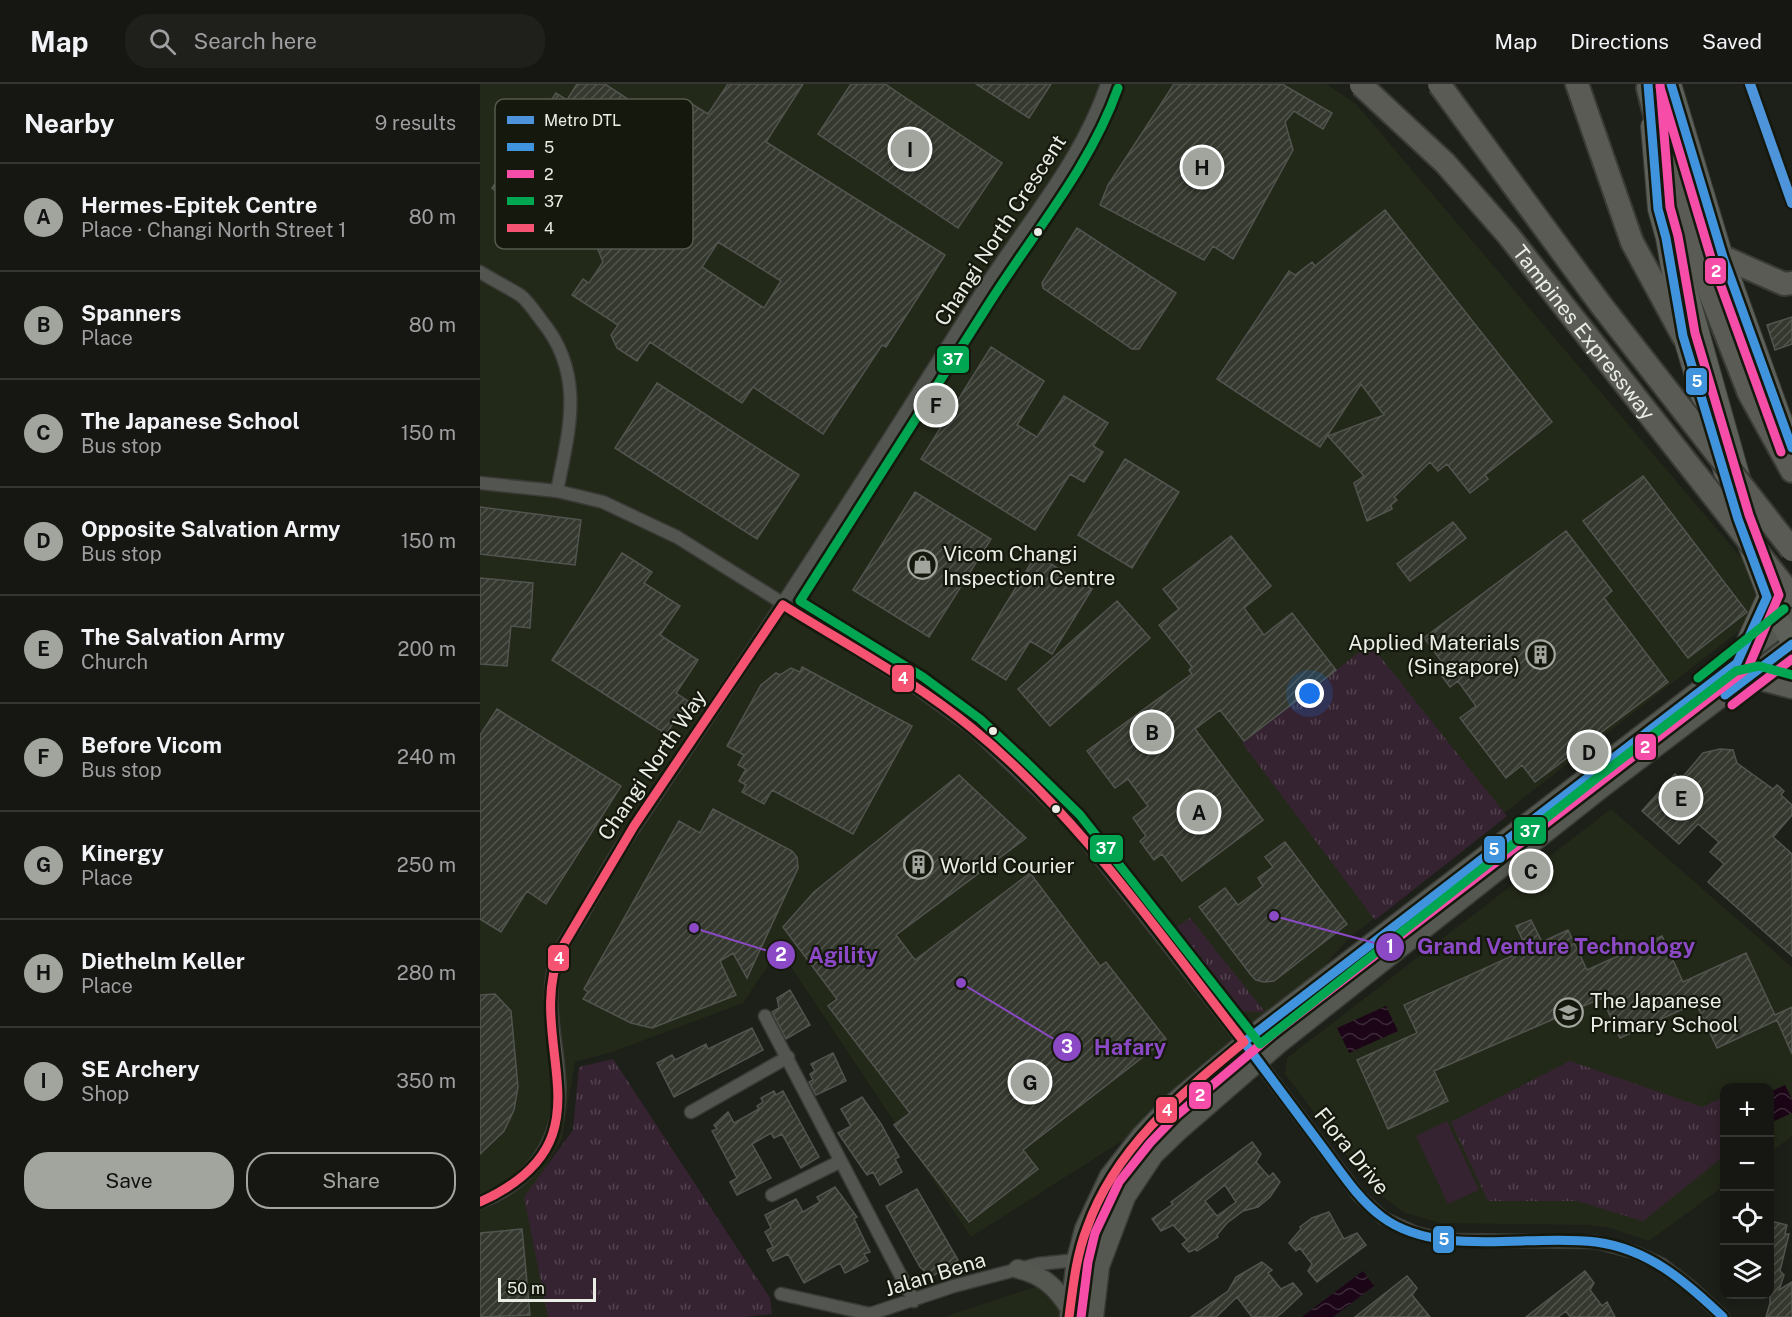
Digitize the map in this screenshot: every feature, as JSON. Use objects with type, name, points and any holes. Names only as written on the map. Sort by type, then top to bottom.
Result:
[{"type":"highway","name":"Tampines Expressway","points":[[1360,84],[1445,163],[1508,235],[1792,596]]},
{"type":"highway","name":"Tampines Expressway","points":[[1439,84],[1601,305],[1792,550]]},
{"type":"highway","points":[[1577,84],[1632,242],[1683,336]]},
{"type":"highway","points":[[1648,86],[1678,206],[1700,268],[1749,393],[1792,471]]},
{"type":"highway","points":[[1723,257],[1784,284],[1792,283]]},
{"type":"highway","points":[[1740,672],[1792,687]]},
{"type":"main road","points":[[1671,85],[1723,257],[1792,448]]},
{"type":"main road","points":[[1648,86],[1654,181],[1683,336],[1722,470],[1767,597],[1789,630]]},
{"type":"main road","points":[[1666,238],[1686,284],[1755,531],[1756,542],[1752,554]]},
{"type":"main road","points":[[1740,672],[1767,597]]},
{"type":"street","name":"Changi North Crescent","points":[[783,605],[981,293],[1071,161],[1095,118],[1107,84]]},
{"type":"street","points":[[480,272],[522,297],[549,329],[562,354],[573,394],[568,438],[557,491]]},
{"type":"street","name":"Flora Drive","points":[[480,483],[557,491],[603,502],[677,537],[916,687],[973,729],[1071,822],[1244,1042],[1359,1196],[1383,1218],[1416,1233],[1445,1240],[1596,1242],[1634,1252],[1661,1264],[1692,1287],[1723,1317]]},
{"type":"street","name":"Changi North Way","points":[[480,1202],[497,1196],[520,1181],[539,1161],[550,1138],[558,1111],[559,1080],[550,995],[555,964],[565,944],[611,861],[783,605]]},
{"type":"street","points":[[1094,1317],[1100,1266],[1126,1197],[1154,1155],[1258,1061],[1605,786],[1789,630]]},
{"type":"street","points":[[1069,1313],[1076,1260],[1084,1229],[1113,1171],[1141,1135],[1169,1106],[1244,1042],[1740,672]]},
{"type":"street","points":[[765,1016],[788,1057],[839,1162],[914,1301]]},
{"type":"street","points":[[691,1112],[788,1057]]},
{"type":"street","points":[[772,1195],[839,1162]]},
{"type":"street","name":"Jalan Bena","points":[[781,1294],[870,1314],[954,1286],[1058,1260],[1076,1260],[1100,1266]]},
{"type":"street","points":[[1018,1269],[1032,1273],[1053,1286],[1069,1313]]},
{"type":"shaded area","points":[[480,84],[1326,84],[1356,104],[1778,601],[1500,816],[1348,939],[1232,1071],[971,1237],[779,949],[743,1003],[615,1051],[575,1062],[562,1139],[534,1188],[562,1317],[480,1317]]},
{"type":"shaded area","name":"The Japanese Primary School","points":[[1611,809],[1792,967],[1792,1136],[1774,1150],[1774,1083],[1720,1083],[1720,1189],[1649,1241],[1607,1227],[1441,1223],[1405,1213],[1375,1191],[1363,1177],[1285,1074],[1287,1058]]},
{"type":"shaded area","points":[[1059,1279],[1061,1317],[944,1317]]},
{"type":"green space","points":[[1370,644],[1507,816],[1375,920],[1242,743]]},
{"type":"green space","points":[[1190,918],[1265,1012],[1233,1011],[1171,931]]},
{"type":"green space","points":[[613,1059],[770,1298],[772,1314],[743,1317],[548,1317],[524,1197],[573,1130],[579,1067]]},
{"type":"green space","points":[[1570,1061],[1702,1107],[1720,1099],[1720,1159],[1643,1221],[1577,1201],[1488,1201],[1451,1122]]},
{"type":"green space","points":[[1447,1121],[1479,1190],[1448,1204],[1416,1136]]},
{"type":"water","points":[[1386,1006],[1398,1031],[1349,1053],[1337,1028]]},
{"type":"water","points":[[1785,1085],[1792,1099],[1792,1113],[1774,1121],[1774,1090]]},
{"type":"water","points":[[1363,1271],[1374,1286],[1333,1317],[1302,1317]]},
{"type":"building","points":[[577,84],[605,84],[628,99],[568,99]]},
{"type":"building","points":[[728,84],[803,84],[766,142],[945,255],[886,347],[882,345],[823,434],[753,387],[742,403],[650,342],[637,361],[617,348],[611,335],[618,325],[572,295],[583,279],[589,283],[603,262],[598,249],[693,249],[693,105],[708,114]],"holes":[[[718,242],[781,281],[764,308],[702,267]]]},
{"type":"building","points":[[851,84],[885,84],[1002,163],[958,228],[818,134]]},
{"type":"building","points":[[976,84],[1051,84],[1029,118]]},
{"type":"building","points":[[1174,84],[1282,84],[1332,113],[1323,129],[1294,111],[1285,122],[1293,150],[1233,259],[1213,246],[1204,260],[1100,205],[1108,185]]},
{"type":"building","points":[[556,93],[565,99],[552,99]]},
{"type":"building","points":[[1385,210],[1552,422],[1485,475],[1488,479],[1470,493],[1447,464],[1438,471],[1430,462],[1394,497],[1397,500],[1391,505],[1392,509],[1367,521],[1354,483],[1364,476],[1328,436],[1384,415],[1361,384],[1320,447],[1217,379],[1289,271],[1295,275],[1312,262],[1315,266]]},
{"type":"building","points":[[1077,228],[1176,293],[1139,349],[1132,349],[1043,288],[1042,283]]},
{"type":"building","points":[[1792,317],[1792,344],[1775,350],[1767,325]]},
{"type":"building","points":[[991,347],[1044,381],[1017,425],[1037,437],[1064,396],[1108,423],[1093,446],[1103,452],[1084,482],[1070,474],[1035,530],[921,459]]},
{"type":"building","points":[[657,383],[799,475],[757,539],[615,448]]},
{"type":"building","points":[[1125,459],[1179,492],[1132,568],[1078,535]]},
{"type":"building","points":[[1643,476],[1747,612],[1688,658],[1583,521]]},
{"type":"building","name":"Vicom Changi Inspection Centre","points":[[915,492],[991,539],[929,637],[853,590]]},
{"type":"building","points":[[480,507],[581,520],[575,565],[480,554]]},
{"type":"building","points":[[1453,522],[1466,538],[1410,581],[1397,564]]},
{"type":"building","name":"Applied Materials (Singapore)","points":[[1566,531],[1612,591],[1604,598],[1668,682],[1535,782],[1522,765],[1506,778],[1460,718],[1476,706],[1458,681],[1450,687],[1441,675],[1448,670],[1424,638]]},
{"type":"building","points":[[1231,536],[1271,586],[1244,608],[1264,635],[1292,613],[1336,670],[1244,741],[1220,710],[1195,729],[1263,820],[1182,881],[1162,854],[1154,860],[1140,841],[1146,836],[1133,818],[1148,806],[1128,779],[1115,788],[1087,751],[1192,674],[1189,670],[1192,667],[1159,625],[1179,609],[1163,589]]},
{"type":"building","points":[[622,553],[652,572],[644,583],[680,606],[660,635],[698,660],[676,693],[688,701],[666,734],[552,660]]},
{"type":"building","points":[[1036,555],[1092,589],[1052,654],[1030,641],[1006,680],[972,659]]},
{"type":"building","points":[[480,578],[533,583],[530,628],[511,626],[507,666],[480,664]]},
{"type":"building","points":[[1117,601],[1150,638],[1050,726],[1018,689]]},
{"type":"building","points":[[802,667],[912,726],[853,834],[772,790],[764,804],[742,792],[746,785],[739,781],[746,769],[738,765],[744,755],[727,746],[761,685],[776,673],[780,675],[791,668],[800,672]]},
{"type":"building","points":[[497,709],[621,786],[546,904],[527,891],[501,932],[480,919],[480,735]]},
{"type":"building","points":[[1720,749],[1733,750],[1737,763],[1773,789],[1777,785],[1784,791],[1781,795],[1792,805],[1792,815],[1773,837],[1792,854],[1792,956],[1708,882],[1724,864],[1710,852],[1719,842],[1698,824],[1679,844],[1642,811],[1675,774],[1681,779],[1703,753]]},
{"type":"building","points":[[959,775],[1026,838],[896,935],[915,960],[1030,873],[1100,966],[1106,962],[1166,1039],[1023,1150],[1038,1169],[969,1222],[894,1125],[910,1113],[828,1006],[837,999],[783,927],[814,892]]},
{"type":"building","points":[[713,809],[792,851],[797,857],[798,868],[747,978],[733,953],[720,961],[736,995],[652,1028],[631,1023],[583,999],[588,992],[584,989],[679,821],[700,833]]},
{"type":"building","points":[[1285,842],[1347,924],[1274,981],[1264,982],[1256,980],[1251,975],[1199,907],[1225,888],[1238,905],[1263,886],[1258,878],[1273,867],[1265,857]]},
{"type":"building","points":[[1531,920],[1542,942],[1568,930],[1587,970],[1662,936],[1683,982],[1746,953],[1775,1015],[1792,1007],[1792,1054],[1777,1020],[1717,1048],[1696,1003],[1620,1038],[1602,998],[1434,1071],[1448,1101],[1388,1129],[1357,1060],[1417,1033],[1404,1005],[1527,949],[1516,926]]},
{"type":"building","points":[[790,990],[810,1025],[786,1039],[772,1012],[779,1008],[777,998]]},
{"type":"building","points":[[495,994],[511,1011],[518,1087],[514,1110],[504,1131],[480,1154],[480,995]]},
{"type":"building","points":[[752,1028],[763,1050],[674,1097],[657,1063],[672,1055],[675,1060],[706,1044],[708,1049]]},
{"type":"building","points":[[833,1053],[846,1081],[816,1095],[809,1082],[813,1080],[810,1074],[815,1071],[811,1064]]},
{"type":"building","points":[[774,1091],[776,1095],[783,1091],[819,1157],[801,1168],[782,1134],[774,1138],[771,1133],[752,1144],[771,1178],[737,1195],[730,1182],[737,1178],[712,1131],[717,1129],[714,1125],[728,1112],[734,1123],[759,1109],[757,1106],[763,1102],[761,1098]]},
{"type":"building","points":[[862,1097],[881,1124],[899,1157],[895,1159],[902,1172],[880,1185],[873,1172],[867,1175],[838,1133],[851,1126],[841,1109]]},
{"type":"building","points":[[1252,1142],[1261,1154],[1256,1162],[1269,1177],[1273,1173],[1280,1182],[1270,1197],[1258,1207],[1243,1211],[1227,1223],[1217,1235],[1218,1237],[1197,1251],[1196,1249],[1189,1252],[1182,1244],[1187,1240],[1173,1225],[1161,1231],[1152,1219],[1173,1204],[1171,1202]],"holes":[[[1225,1185],[1236,1202],[1217,1216],[1205,1201]]]},
{"type":"building","points":[[835,1187],[857,1217],[854,1219],[870,1252],[864,1254],[868,1261],[845,1273],[840,1263],[804,1283],[788,1254],[773,1261],[767,1250],[773,1247],[765,1232],[771,1228],[765,1215],[796,1199],[803,1212],[820,1202],[817,1197]]},
{"type":"building","points":[[917,1189],[958,1260],[931,1277],[920,1267],[886,1206]]},
{"type":"building","points":[[1329,1212],[1344,1239],[1357,1233],[1366,1245],[1317,1282],[1308,1271],[1312,1264],[1300,1248],[1296,1251],[1289,1243],[1301,1229],[1300,1227],[1312,1218]]},
{"type":"building","points":[[1774,1222],[1787,1225],[1785,1234],[1789,1234],[1780,1271],[1784,1275],[1779,1290],[1792,1282],[1792,1317],[1766,1317],[1770,1299],[1774,1299]]},
{"type":"building","points":[[522,1229],[530,1315],[480,1317],[480,1233]]},
{"type":"building","points":[[1262,1262],[1272,1270],[1268,1273],[1281,1289],[1293,1283],[1302,1294],[1283,1312],[1276,1317],[1252,1317],[1237,1297],[1216,1317],[1191,1317],[1228,1291],[1236,1277]]},
{"type":"building","points":[[1585,1271],[1594,1283],[1590,1290],[1602,1306],[1607,1302],[1615,1317],[1570,1317],[1566,1311],[1558,1317],[1526,1317]]},
{"type":"building","points":[[1407,1276],[1417,1288],[1412,1295],[1430,1317],[1355,1317]]},
{"type":"metro line","name":"DTL","points":[[1750,84],[1792,203]]},
{"type":"transit line","name":"5","points":[[1648,84],[1658,209],[1666,238],[1683,336],[1738,519],[1767,597],[1737,663],[1244,1042],[1350,1185],[1382,1217],[1405,1230],[1457,1241],[1570,1240],[1615,1246],[1633,1252],[1666,1269],[1723,1317]]},
{"type":"transit line","name":"2","points":[[1081,1317],[1088,1262],[1095,1233],[1119,1182],[1150,1143],[1177,1115],[1273,1034],[1748,668],[1779,595],[1749,515],[1695,333],[1678,236],[1670,207],[1660,84]]},
{"type":"transit line","name":"5","points":[[1671,84],[1723,257],[1792,448]]},
{"type":"transit line","name":"2","points":[[1660,87],[1712,261],[1781,452]]},
{"type":"transit line","name":"37","points":[[1118,88],[1093,145],[1077,172],[990,302],[800,601],[923,677],[980,719],[1024,760],[1080,815],[1260,1044],[1736,671],[1759,666],[1792,675]]},
{"type":"transit line","name":"4","points":[[480,1202],[522,1177],[546,1149],[556,1120],[558,1088],[551,1020],[552,985],[561,949],[634,826],[783,605],[928,695],[973,729],[1012,763],[1049,800],[1117,878],[1244,1042],[1152,1124],[1114,1172],[1099,1199],[1083,1239],[1075,1272],[1069,1317]]},
{"type":"transit line","name":"37","points":[[1698,678],[1784,609]]},
{"type":"transit line","name":"5","points":[[1725,695],[1792,644]]},
{"type":"transit line","name":"2","points":[[1732,705],[1792,659]]},
{"type":"place","name":"SE Archery","points":[[910,149]]},
{"type":"place","name":"Diethelm Keller","points":[[1202,167]]},
{"type":"place","name":"Before Vicom","points":[[936,405]]},
{"type":"place","name":"Vicom Changi Inspection Centre","points":[[922,565]]},
{"type":"place","name":"Applied Materials (Singapore)","points":[[1541,654]]},
{"type":"place","name":"Spanners","points":[[1152,732]]},
{"type":"place","name":"Opposite Salvation Army","points":[[1589,752]]},
{"type":"place","name":"The Salvation Army","points":[[1681,798]]},
{"type":"place","name":"Hermes-Epitek Centre","points":[[1199,812]]},
{"type":"place","name":"World Courier","points":[[919,865]]},
{"type":"place","name":"The Japanese School","points":[[1531,871]]},
{"type":"place","name":"Grand Venture Technology","points":[[1274,916]]},
{"type":"place","name":"Agility","points":[[694,928]]},
{"type":"place","name":"Hafary","points":[[961,983]]},
{"type":"place","name":"The Japanese Primary School","points":[[1569,1012]]},
{"type":"place","name":"Kinergy","points":[[1030,1082]]}]
